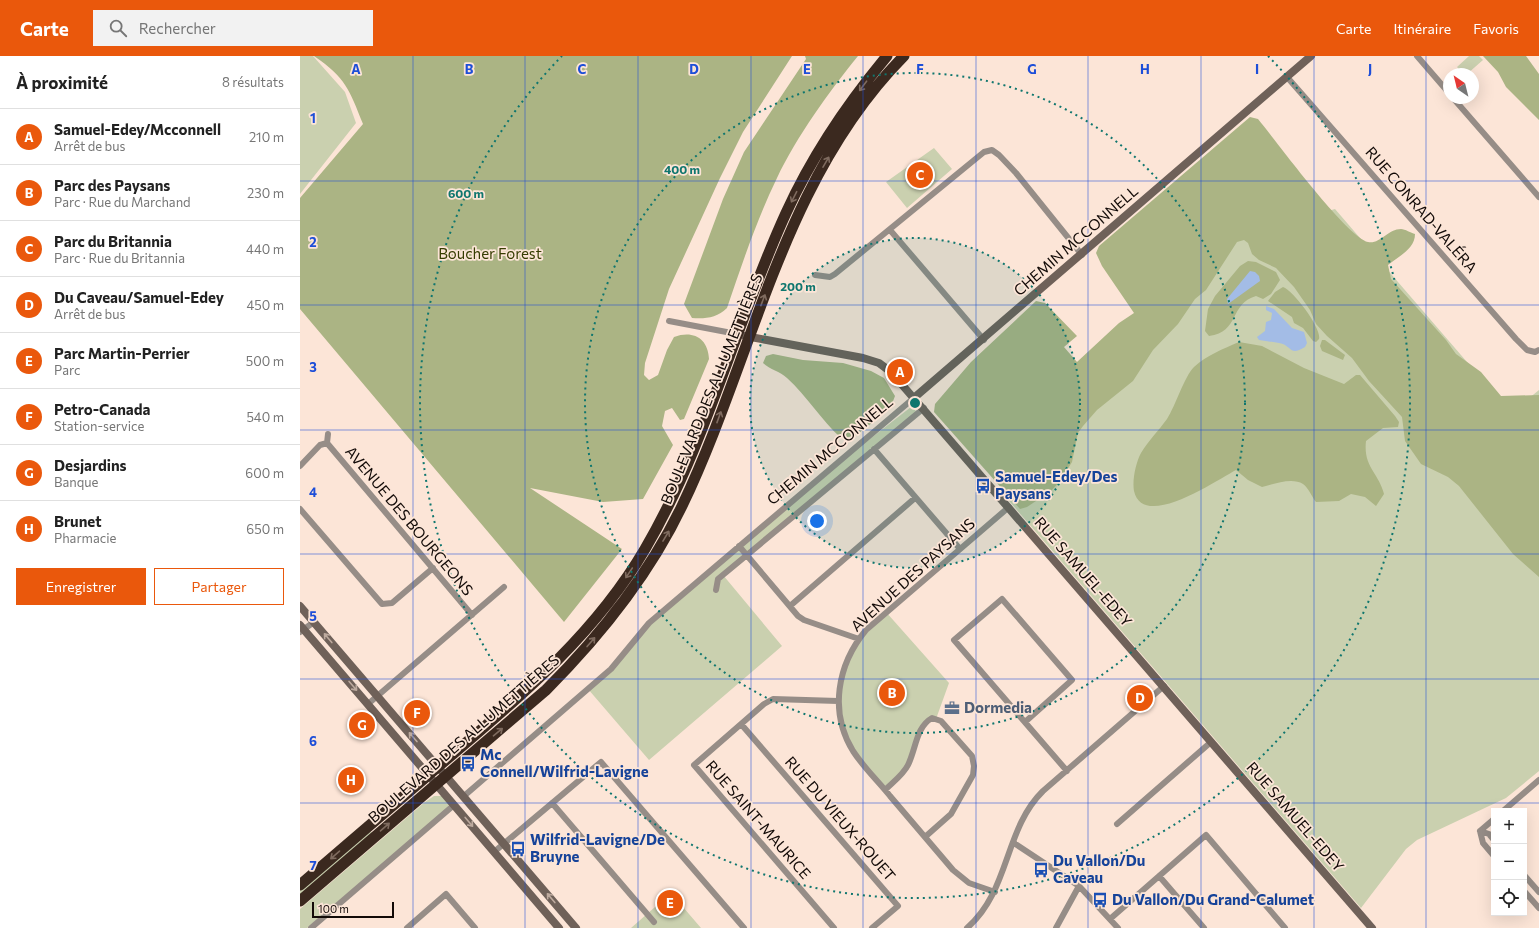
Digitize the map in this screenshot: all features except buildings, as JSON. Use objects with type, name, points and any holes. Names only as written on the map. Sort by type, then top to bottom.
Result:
[{"type":"highway","name":"BOULEVARD DES ALLUMETTIÈRES","points":[[300,885],[502,713],[552,667],[593,622],[627,576],[658,525],[690,460],[770,250],[800,183],[835,125],[887,56]]},
{"type":"highway","name":"BOULEVARD DES ALLUMETTIÈRES","points":[[300,901],[436,783],[516,717],[575,661],[617,611],[637,583],[669,531],[684,502],[713,435],[792,227],[826,161],[863,104],[904,56]]},
{"type":"street","name":"CHEMIN MCCONNELL","points":[[464,796],[607,673],[649,623],[984,340],[1311,56]]},
{"type":"street","points":[[1417,56],[1443,86]]},
{"type":"street","name":"RUE CONRAD-VALÉRA","points":[[1287,77],[1527,350],[1535,352],[1539,350]]},
{"type":"street","points":[[1458,104],[1539,197]]},
{"type":"street","points":[[815,275],[830,277],[835,274],[984,152],[992,150],[999,155],[1016,173],[1082,255]]},
{"type":"street","points":[[890,230],[984,340]]},
{"type":"street","name":"RUE SAMUEL-EDEY","points":[[669,321],[872,361],[891,372],[915,397],[1372,928]]},
{"type":"street","points":[[716,590],[718,579],[924,408]]},
{"type":"street","name":"AVENUE DES BOURGEONS","points":[[328,434],[327,443],[472,615]]},
{"type":"street","name":"AVENUE DES BOURGEONS","points":[[300,466],[320,445],[327,443]]},
{"type":"street","points":[[874,449],[960,549]]},
{"type":"street","points":[[790,606],[915,498]]},
{"type":"street","name":"AVENUE DES PAYSANS","points":[[995,892],[969,882],[961,877],[862,764],[848,741],[840,716],[838,701],[842,673],[851,651],[858,639],[886,612],[1009,507]]},
{"type":"street","points":[[300,510],[382,604],[392,603],[433,568]]},
{"type":"street","points":[[739,546],[798,616],[804,620],[858,639]]},
{"type":"street","points":[[368,704],[504,588]]},
{"type":"street","points":[[1025,722],[1072,680],[1002,599],[954,640],[1067,771]]},
{"type":"street","points":[[300,606],[576,928]]},
{"type":"street","points":[[314,622],[301,629],[368,704],[559,928]]},
{"type":"street","points":[[967,928],[983,912],[995,892],[1022,820],[1032,804],[1067,771],[1164,686]]},
{"type":"street","name":"RUE SAINT-MAURICE","points":[[834,928],[694,765],[764,704],[773,699],[838,701]]},
{"type":"street","points":[[885,790],[908,766],[922,727],[926,721],[932,718],[941,721],[972,756],[974,766],[972,775],[951,814],[925,837]]},
{"type":"street","name":"RUE DU VIEUX-ROUET","points":[[741,724],[898,906],[872,928]]},
{"type":"street","points":[[1117,824],[1211,742]]},
{"type":"street","points":[[494,852],[601,762],[744,928]]},
{"type":"street","points":[[1506,808],[1539,780]]},
{"type":"street","points":[[552,803],[654,922]]},
{"type":"street","points":[[311,928],[454,805]]},
{"type":"street","points":[[1480,831],[1491,822]]},
{"type":"street","points":[[1480,831],[1491,837]]},
{"type":"street","points":[[1480,831],[1482,843],[1491,853]]},
{"type":"street","points":[[1110,918],[1206,835],[1285,928]]},
{"type":"street","points":[[1014,844],[1079,886],[1118,928]]},
{"type":"street","points":[[1159,876],[1204,928]]},
{"type":"street","points":[[1527,878],[1539,892]]},
{"type":"street","points":[[1056,928],[1079,886]]},
{"type":"street","points":[[407,928],[446,894],[475,928]]},
{"type":"street","points":[[1527,894],[1539,908]]},
{"type":"green space","points":[[300,56],[313,56],[345,92],[356,123],[300,194]]},
{"type":"green space","name":"Boucher Forest","points":[[314,56],[792,56],[743,132],[669,289],[645,363],[644,375],[649,380],[658,375],[667,350],[674,337],[681,335],[693,335],[702,341],[706,346],[709,359],[684,419],[680,420],[672,408],[665,411],[662,426],[673,445],[643,499],[603,502],[530,488],[622,549],[564,622],[300,309],[300,198],[363,124],[350,93],[340,78]]},
{"type":"green space","points":[[805,56],[858,56],[814,115],[785,162],[756,226],[727,308],[715,316],[692,318],[684,304],[723,199],[744,152],[806,59]]},
{"type":"green space","points":[[1469,56],[1479,56],[1483,60],[1474,68],[1457,67]]},
{"type":"green space","points":[[1483,56],[1526,56],[1539,74],[1539,120],[1506,87],[1498,72]]},
{"type":"green space","points":[[1250,117],[1258,119],[1328,206],[1357,236],[1368,242],[1372,242],[1392,231],[1401,229],[1415,234],[1409,248],[1388,265],[1391,279],[1446,340],[1456,354],[1481,372],[1501,396],[1539,395],[1539,577],[1513,554],[1459,486],[1448,477],[1421,464],[1405,441],[1402,417],[1369,381],[1352,358],[1316,324],[1310,310],[1294,287],[1276,268],[1259,260],[1252,254],[1248,243],[1244,240],[1237,242],[1206,290],[1195,299],[1178,324],[1153,350],[1133,381],[1097,410],[1083,426],[1078,433],[1072,462],[1061,480],[1051,491],[1027,507],[1020,509],[934,412],[935,404],[971,362],[1036,301],[1045,303],[1077,336],[1064,347],[1077,362],[1119,323],[1134,313],[1102,266],[1096,253],[1099,246]]},
{"type":"green space","points":[[934,148],[952,169],[907,208],[886,182]]},
{"type":"green space","points":[[1335,209],[1511,413],[1539,390],[1539,771],[1506,798],[1417,840],[1406,849],[1361,908],[1004,495],[1159,338],[1237,236]]},
{"type":"green space","points":[[1248,261],[1256,262],[1276,272],[1280,280],[1271,294],[1263,299],[1256,296],[1248,300],[1237,311],[1226,329],[1209,336],[1205,331],[1208,309],[1215,296],[1240,266]]},
{"type":"green space","points":[[1283,287],[1294,295],[1312,319],[1319,334],[1319,339],[1316,342],[1313,341],[1303,328],[1294,323],[1292,317],[1268,301],[1275,292]]},
{"type":"green space","points":[[1322,340],[1325,340],[1345,355],[1343,360],[1322,351],[1320,346]]},
{"type":"green space","points":[[1239,342],[1262,346],[1304,368],[1344,384],[1356,375],[1360,375],[1395,416],[1399,422],[1398,427],[1383,428],[1366,441],[1369,464],[1382,487],[1384,494],[1376,506],[1365,497],[1351,494],[1339,501],[1316,502],[1307,487],[1299,482],[1288,481],[1262,487],[1248,480],[1236,470],[1198,492],[1165,505],[1151,506],[1140,502],[1134,491],[1135,471],[1139,457],[1147,444],[1167,419],[1190,372],[1199,363],[1210,356]]},
{"type":"green space","points":[[773,354],[803,360],[843,363],[871,371],[884,378],[895,396],[890,409],[855,436],[841,438],[787,378],[763,363],[766,356]]},
{"type":"green space","points":[[911,407],[914,407],[916,412],[723,575],[782,646],[649,760],[588,689],[611,669],[637,635],[821,477]]},
{"type":"green space","points":[[886,612],[949,683],[936,719],[926,721],[908,766],[885,790],[848,741],[838,701],[851,651]]},
{"type":"green space","points":[[434,796],[443,796],[449,804],[448,808],[307,928],[300,928],[300,909],[425,802]]},
{"type":"green space","points":[[370,831],[372,833],[300,896],[300,890]]},
{"type":"green space","points":[[671,893],[701,928],[631,928]]},
{"type":"water","points":[[1250,271],[1255,272],[1259,276],[1260,281],[1228,304],[1227,299]]},
{"type":"water","points":[[1266,306],[1274,309],[1292,328],[1304,332],[1307,343],[1305,347],[1300,350],[1293,351],[1283,344],[1259,340],[1257,337],[1265,331],[1266,322],[1271,320],[1272,313],[1266,310]]},
{"type":"place","name":"Parc du Britannia","points":[[920,175]]},
{"type":"place","name":"Samuel-Edey/Mcconnell","points":[[900,372]]},
{"type":"place","name":"Samuel-Edey/Des Paysans","points":[[983,486]]},
{"type":"place","name":"Parc des Paysans","points":[[892,693]]},
{"type":"place","name":"Du Caveau/Samuel-Edey","points":[[1140,698]]},
{"type":"place","name":"Dormedia","points":[[952,708]]},
{"type":"place","name":"Petro-Canada","points":[[417,713]]},
{"type":"place","name":"Desjardins","points":[[362,725]]},
{"type":"place","name":"Mc Connell/Wilfrid-Lavigne","points":[[468,764]]},
{"type":"place","name":"Brunet","points":[[351,780]]},
{"type":"place","name":"Wilfrid-Lavigne/De Bruyne","points":[[518,849]]},
{"type":"place","name":"Du Vallon/Du Caveau","points":[[1041,870]]},
{"type":"place","name":"Du Vallon/Du Grand-Calumet","points":[[1100,900]]},
{"type":"place","name":"Parc Martin-Perrier","points":[[670,903]]}]
